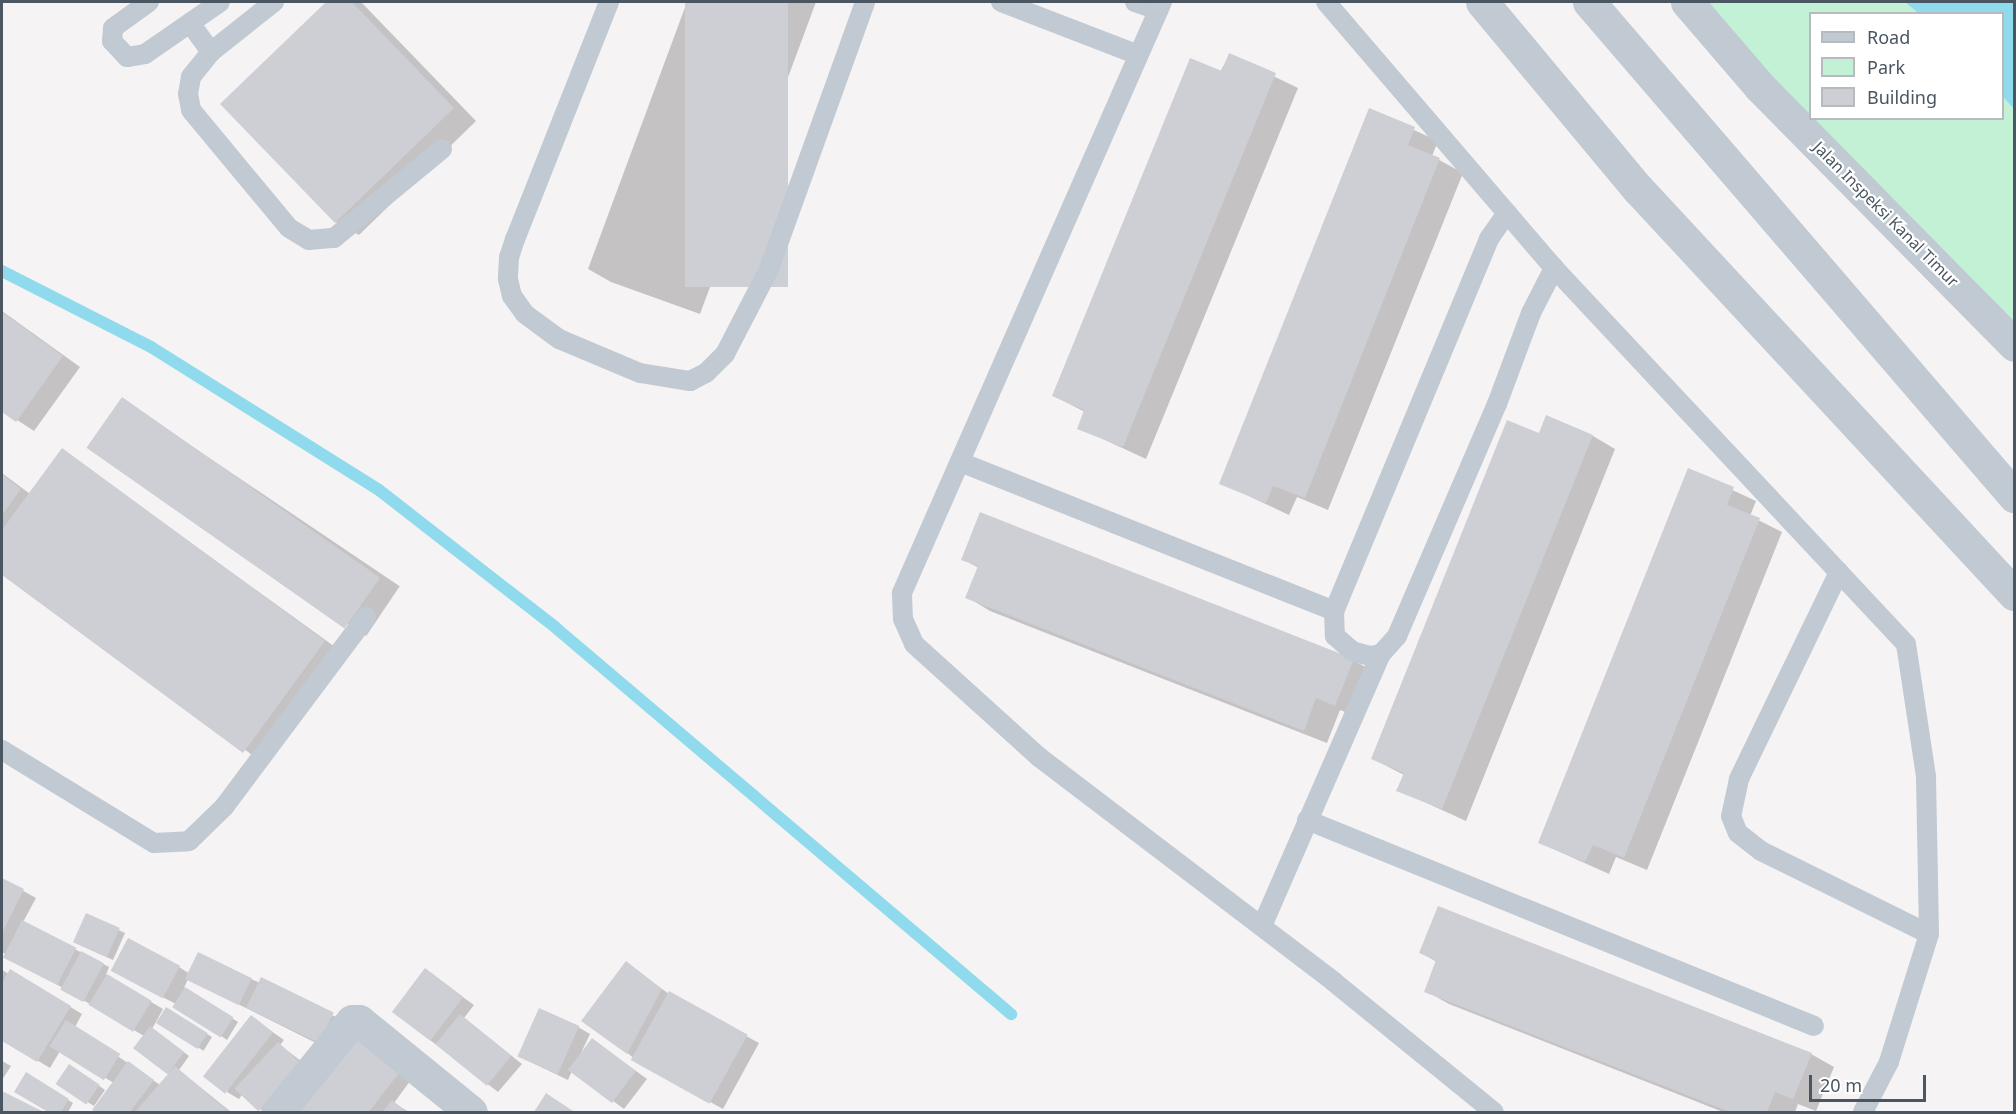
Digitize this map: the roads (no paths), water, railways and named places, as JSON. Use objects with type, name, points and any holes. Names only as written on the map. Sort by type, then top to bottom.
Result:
[{"type":"street","points":[[1482,2],[1638,189],[2014,594]]},
{"type":"street","points":[[1589,2],[2010,491]]},
{"type":"street","name":"Jalan Inspeksi Kanal Timur","points":[[1687,2],[1760,87],[2014,345]]},
{"type":"street","points":[[278,1113],[352,1021],[359,1021],[471,1113]]},
{"type":"lane","points":[[149,2],[113,28],[112,41],[127,57],[145,54],[220,2]]},
{"type":"lane","points":[[274,2],[211,51],[191,77],[191,110],[289,228],[309,240],[334,238],[442,148]]},
{"type":"lane","points":[[609,2],[515,238],[509,257],[508,279],[512,296],[525,314],[559,339],[640,373],[690,381],[706,373],[725,354],[769,269],[864,2]]},
{"type":"lane","points":[[1001,2],[1138,55]]},
{"type":"lane","points":[[1135,2],[1160,6],[902,593],[903,620],[914,644],[1039,757],[1262,926],[1494,1113]]},
{"type":"lane","points":[[1326,2],[1554,268],[1906,644],[1926,777],[1929,934],[1889,1062],[1863,1113]]},
{"type":"lane","points":[[190,23],[211,51]]},
{"type":"lane","points":[[1381,654],[1361,654],[1340,643],[1335,636],[1334,611],[1489,239],[1507,213]]},
{"type":"lane","points":[[1262,926],[1381,654],[1397,636],[1497,404],[1531,313],[1554,268]]},
{"type":"lane","points":[[960,462],[1334,611]]},
{"type":"lane","points":[[1839,572],[1739,779],[1731,816],[1738,833],[1761,851],[1929,934]]},
{"type":"lane","points":[[2,750],[154,843],[189,841],[224,807],[366,617]]},
{"type":"lane","points":[[1307,820],[1814,1026]]},
{"type":"water","points":[[1905,2],[2014,2],[2014,109],[2004,98],[2004,12],[1917,12]]},
{"type":"waterway","points":[[2,271],[151,347],[379,490],[556,628],[1011,1014]]}]
